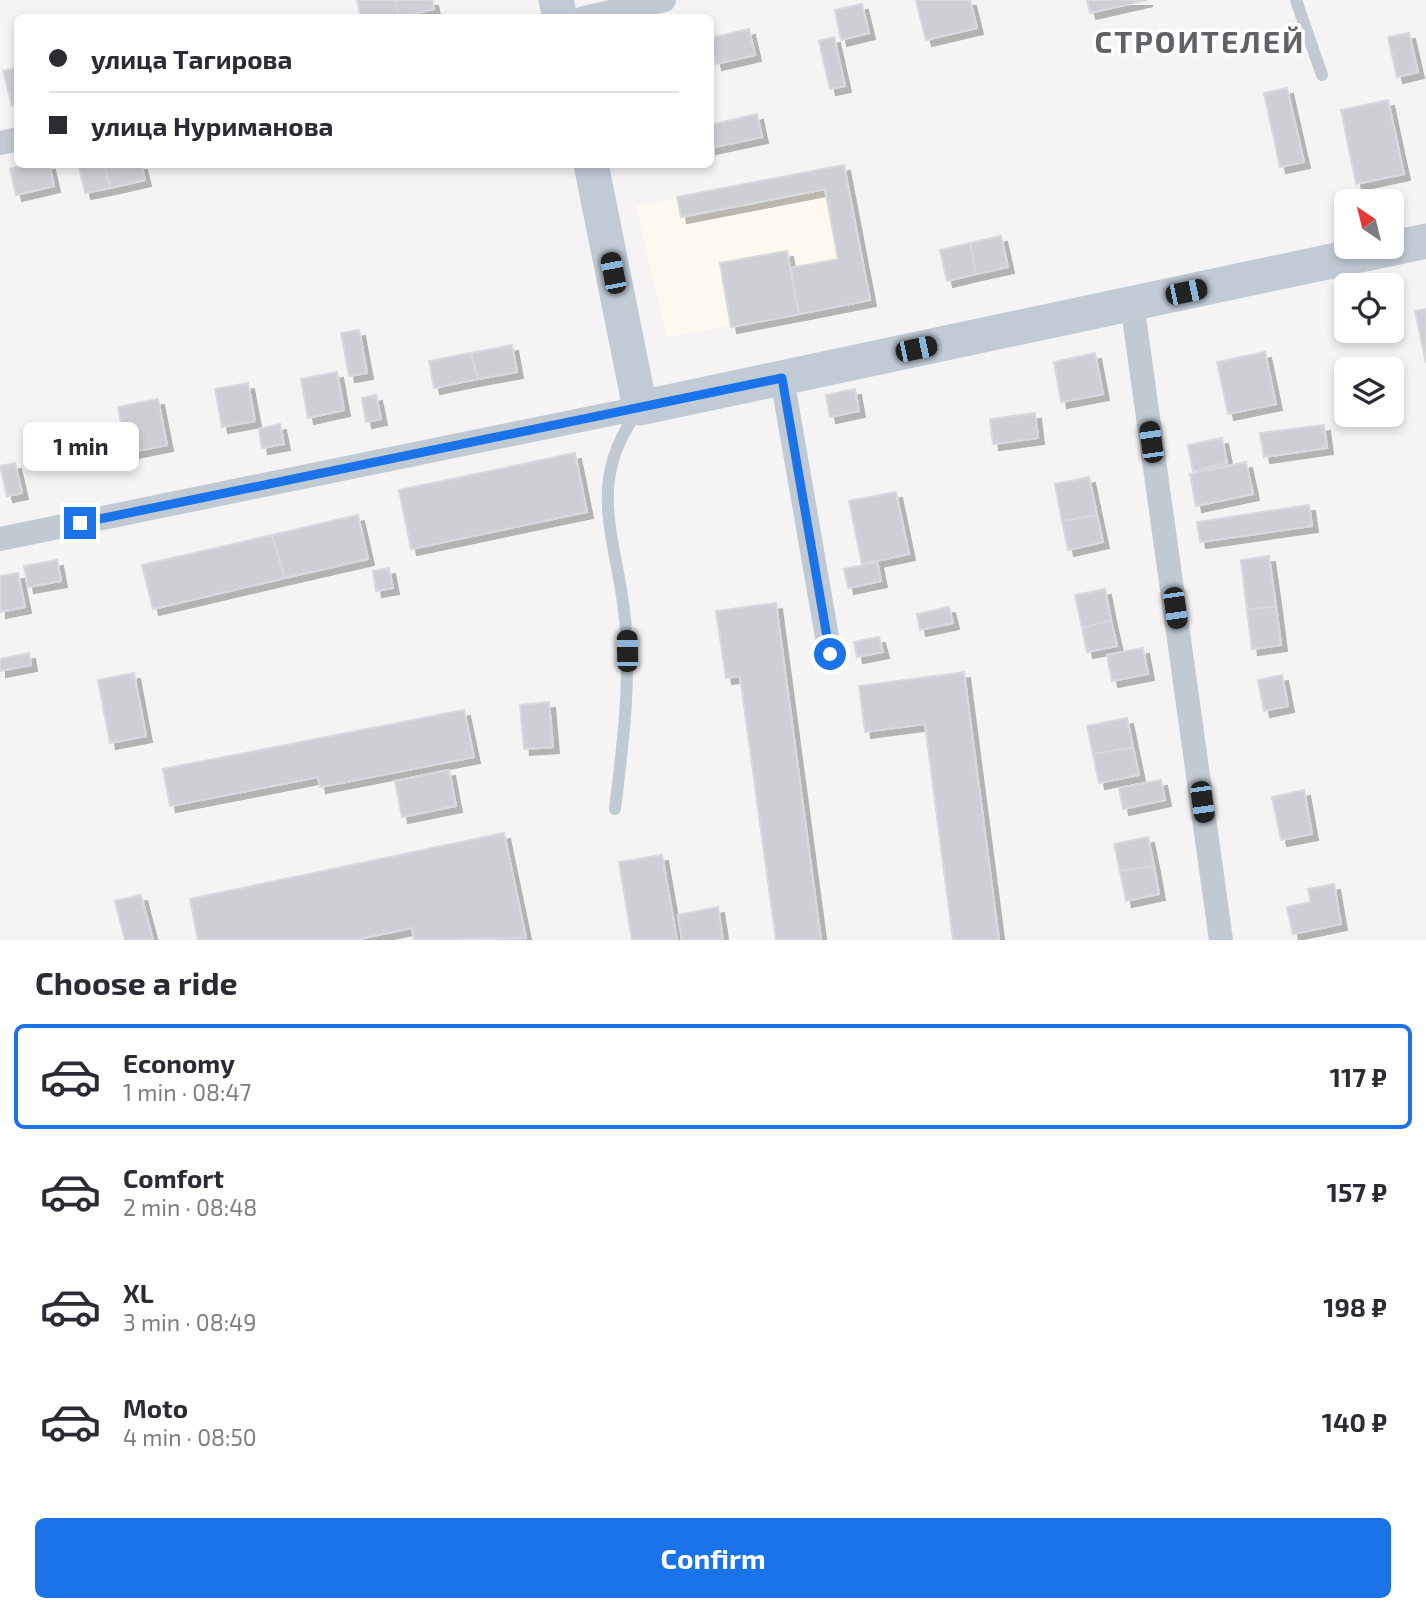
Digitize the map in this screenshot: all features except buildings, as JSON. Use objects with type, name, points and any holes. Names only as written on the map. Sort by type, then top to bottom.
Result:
[{"type":"main road","points":[[592,168],[640,408],[1426,241]]},
{"type":"street","points":[[602,14],[664,0]]},
{"type":"street","points":[[1132,303],[1221,940]]},
{"type":"street","points":[[782,378],[830,654]]},
{"type":"street","points":[[0,539],[640,408]]},
{"type":"lane","points":[[1296,0],[1322,75]]},
{"type":"lane","points":[[615,809],[628,694],[627,655],[626,630],[607,503],[612,456],[622,433],[640,408]]},
{"type":"shaded area","points":[[844,165],[870,300],[667,337],[636,206]]},
{"type":"district","name":"СТРОИТЕЛЕЙ","points":[[1200,43]]},
{"type":"route","points":[[80,523],[782,378],[830,654]]}]
